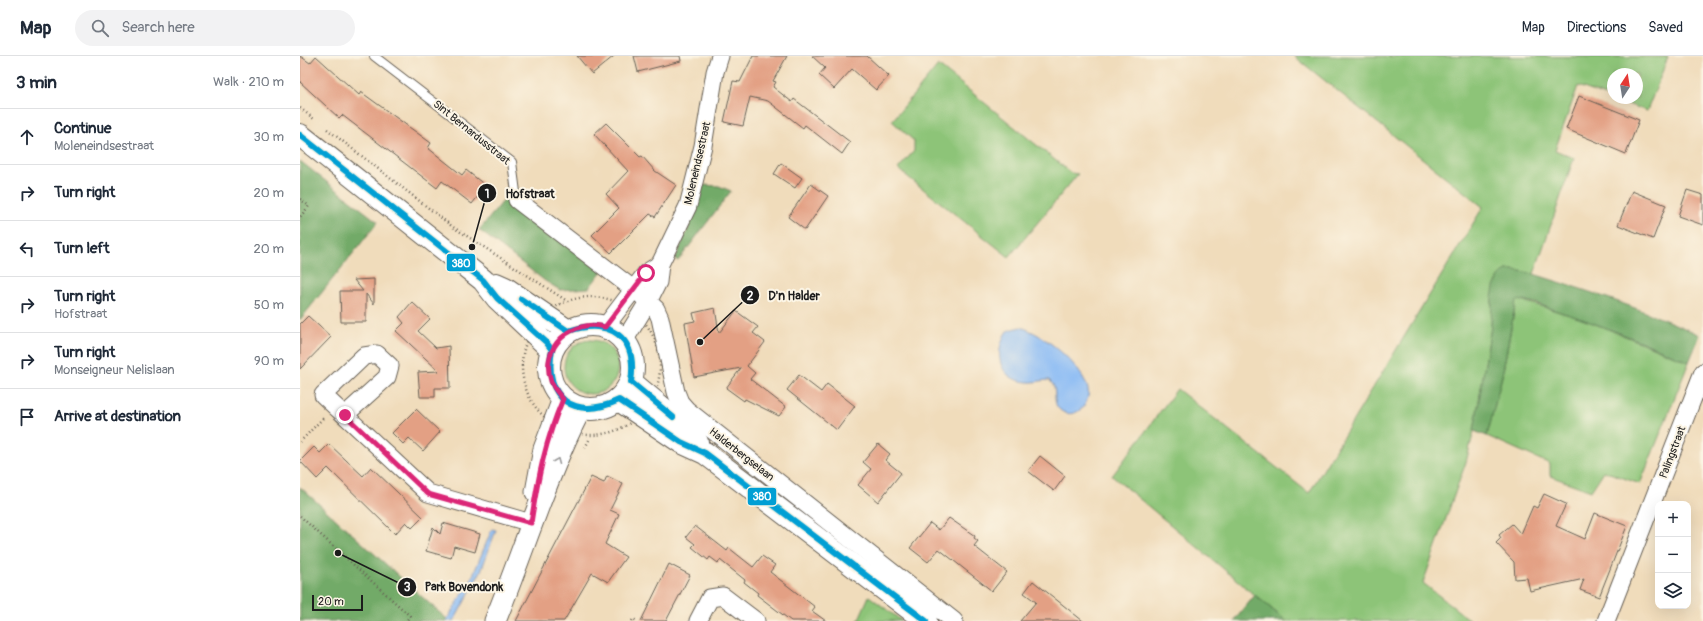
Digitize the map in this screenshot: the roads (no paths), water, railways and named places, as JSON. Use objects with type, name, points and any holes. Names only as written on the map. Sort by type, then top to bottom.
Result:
[{"type":"main road","points":[[300,135],[483,280],[497,298],[552,350]]},
{"type":"main road","points":[[483,280],[505,288],[568,331]]},
{"type":"main road","points":[[591,325],[605,327],[614,332],[624,341],[632,354],[634,364],[631,382],[619,400],[601,408],[572,404],[551,381],[549,370],[552,350],[559,339],[568,331],[579,326],[591,325]]},
{"type":"main road","name":"Halderbergselaan","points":[[631,382],[690,431],[705,453]]},
{"type":"main road","name":"Halderbergselaan","points":[[619,400],[681,442],[705,453],[926,621]]},
{"type":"street","name":"Moleneindsestraat","points":[[605,327],[623,304],[641,295],[658,282],[660,264],[688,206],[704,146],[714,72],[720,56]]},
{"type":"street","name":"Sint Bernardusstraat","points":[[517,200],[641,295]]},
{"type":"street","name":"Moleneindsestraat","points":[[624,341],[641,295]]},
{"type":"street","name":"Halderbergselaan","points":[[641,295],[656,309],[660,318],[676,392],[680,402],[687,410],[954,621]]},
{"type":"street","name":"Palingstraat","points":[[1606,621],[1703,372]]},
{"type":"street","points":[[495,621],[517,568],[531,523],[538,472],[544,449],[572,404]]},
{"type":"street","points":[[340,410],[428,494],[531,523]]},
{"type":"street","points":[[698,621],[710,598],[723,596],[756,621]]},
{"type":"lane","name":"Sint Bernardusstraat","points":[[374,56],[512,162],[517,200]]},
{"type":"water","points":[[1020,327],[1029,330],[1050,343],[1070,360],[1078,370],[1088,389],[1087,401],[1080,410],[1071,414],[1060,410],[1057,407],[1054,387],[1049,380],[1030,382],[1017,380],[1004,371],[1000,356],[1000,348],[1003,339],[1007,331]]},
{"type":"water","points":[[492,529],[496,530],[481,571],[454,621],[446,621],[471,580]]},
{"type":"place","name":"Hofstraat","points":[[472,247]]},
{"type":"place","name":"D'n Halder","points":[[700,342]]},
{"type":"place","name":"Park Bovendonk","points":[[338,553]]}]
